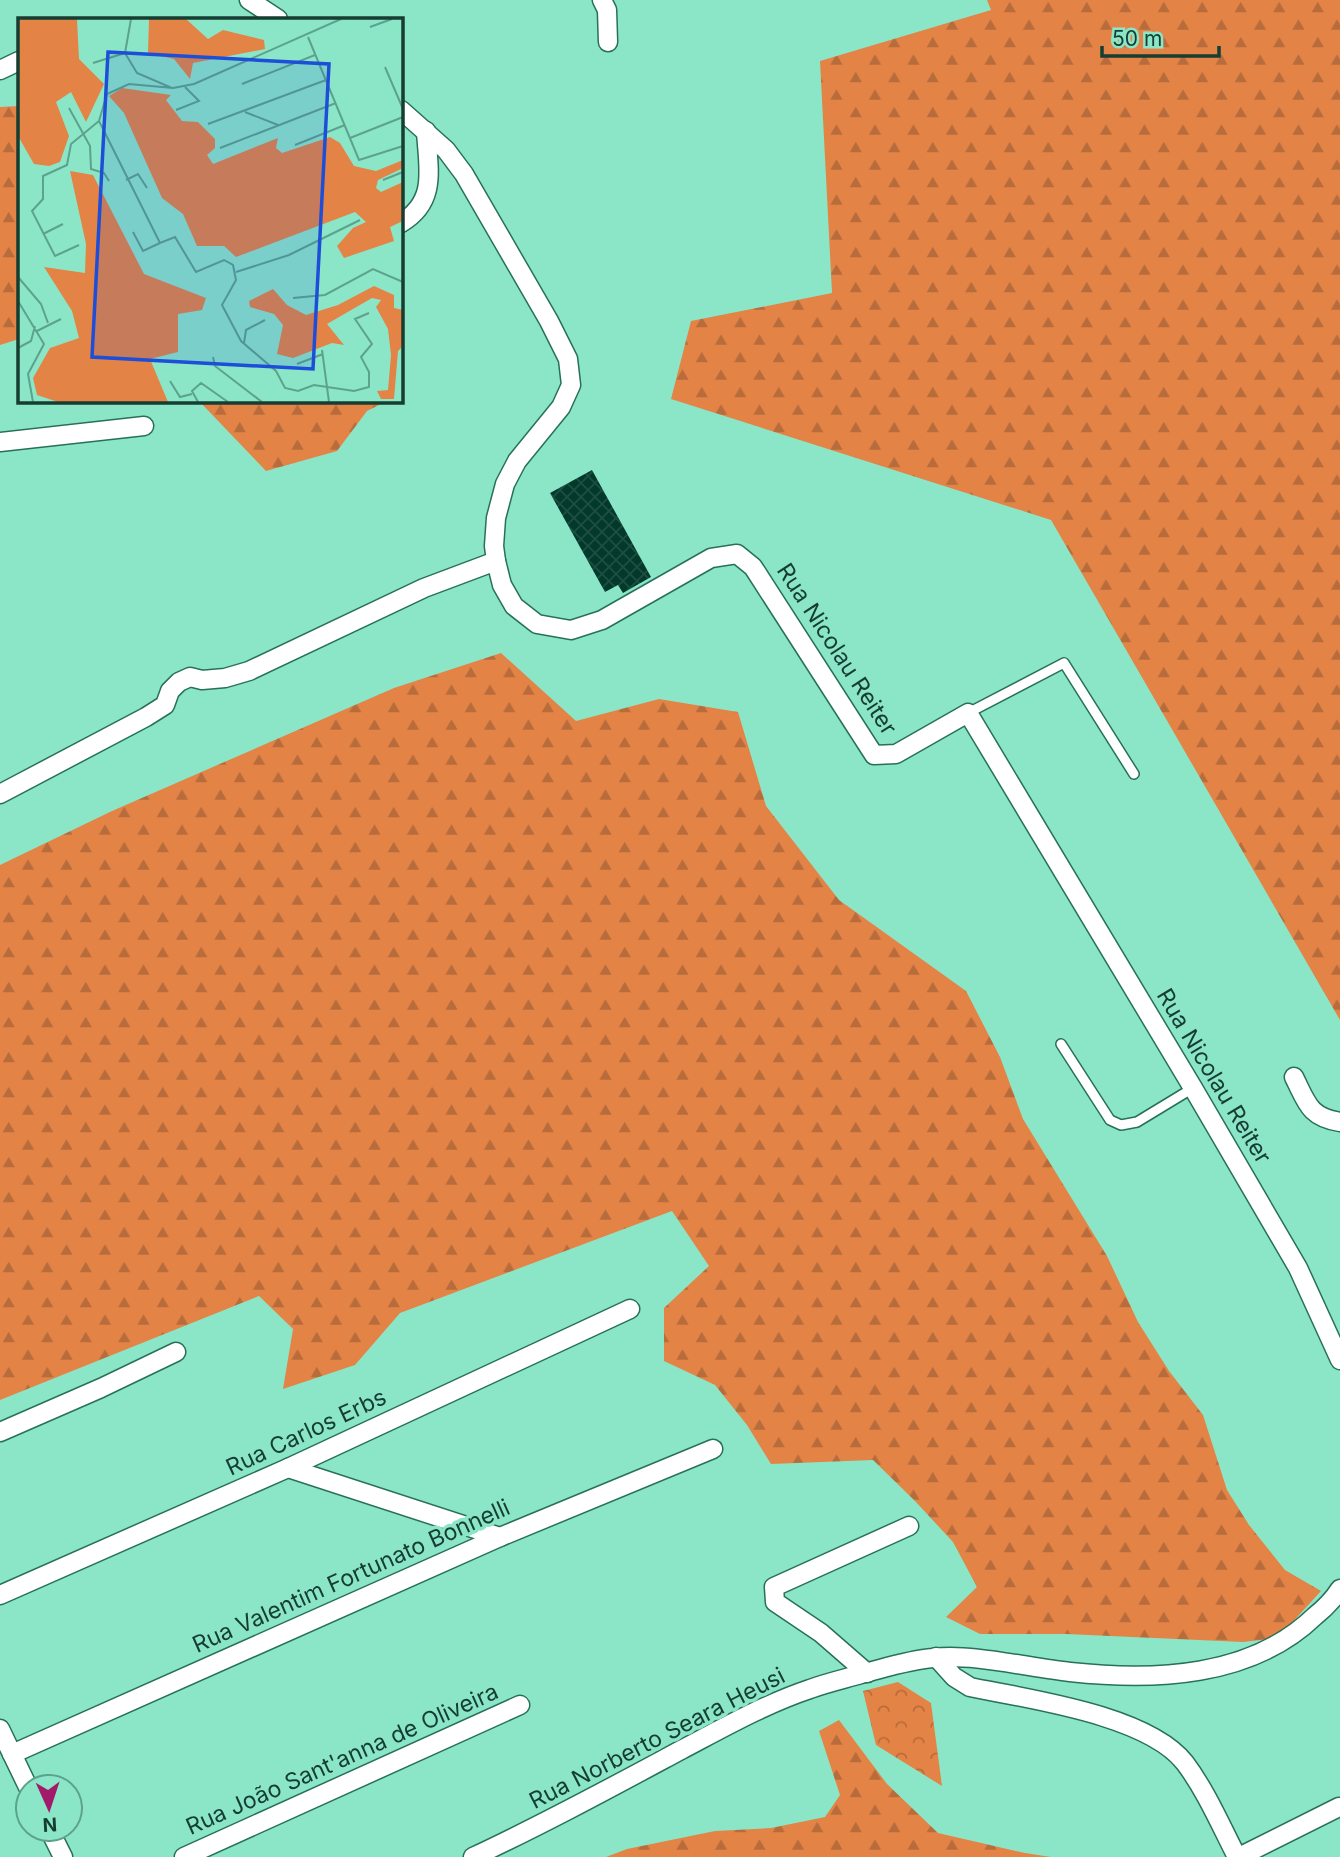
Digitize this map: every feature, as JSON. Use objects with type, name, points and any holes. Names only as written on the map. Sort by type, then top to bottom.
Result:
[{"type":"street","points":[[248,0],[276,18]]},
{"type":"street","points":[[602,0],[607,10],[608,42]]},
{"type":"street","points":[[0,70],[18,61]]},
{"type":"street","name":"Rua Nicolau Reiter","points":[[402,111],[446,150],[464,174],[568,359],[571,385],[561,407],[517,461],[505,484],[496,518],[496,561],[502,585],[514,606],[537,624],[571,630],[602,620],[711,558],[737,554],[753,567],[874,755],[896,754],[968,713],[1298,1268],[1340,1360]]},
{"type":"street","points":[[402,222],[415,215],[425,198],[429,176],[426,131]]},
{"type":"street","points":[[0,442],[144,426]]},
{"type":"street","points":[[0,794],[146,718],[165,705],[170,691],[179,681],[190,677],[202,680],[225,678],[249,671],[424,588],[496,561]]},
{"type":"street","points":[[1294,1077],[1310,1110],[1324,1119],[1340,1122]]},
{"type":"street","name":"Rua Carlos Erbs","points":[[0,1595],[288,1468],[630,1309]]},
{"type":"street","points":[[0,1432],[176,1352]]},
{"type":"street","name":"Rua Valentim Fortunato Bonnelli","points":[[12,1754],[500,1537],[713,1449]]},
{"type":"street","points":[[288,1468],[500,1537]]},
{"type":"street","points":[[867,1673],[821,1633],[775,1602],[774,1587],[909,1526]]},
{"type":"street","name":"Rua Norberto Seara Heusi","points":[[473,1857],[772,1704],[811,1688],[896,1664],[936,1657],[1114,1675],[1202,1671],[1244,1660],[1281,1644],[1308,1624],[1334,1599],[1340,1589]]},
{"type":"street","points":[[936,1657],[954,1677],[970,1687],[1101,1715],[1161,1741],[1184,1762],[1238,1857],[1340,1807]]},
{"type":"street","name":"Rua João Sant'anna de Oliveira","points":[[184,1857],[520,1705]]},
{"type":"street","points":[[0,1729],[21,1773]]},
{"type":"lane","points":[[968,713],[1064,663],[1134,774]]},
{"type":"lane","points":[[1061,1044],[1111,1120],[1121,1125],[1137,1122],[1193,1088]]},
{"type":"green space","points":[[987,0],[1340,0],[1340,1020],[1051,520],[671,399],[691,321],[832,293],[820,61],[991,10]]},
{"type":"green space","points":[[18,106],[18,339],[0,345],[0,107]]},
{"type":"green space","points":[[200,402],[385,402],[367,411],[337,451],[266,471]]},
{"type":"green space","points":[[501,653],[576,721],[659,699],[738,712],[766,806],[839,900],[966,991],[1000,1057],[1023,1119],[1107,1256],[1138,1322],[1169,1371],[1203,1415],[1227,1490],[1249,1525],[1285,1570],[1321,1591],[1278,1638],[1243,1642],[1066,1634],[980,1634],[946,1617],[977,1587],[953,1542],[873,1460],[771,1464],[747,1425],[715,1385],[664,1361],[664,1308],[709,1266],[672,1211],[400,1313],[355,1365],[283,1389],[293,1329],[259,1296],[0,1400],[0,865],[112,811],[394,688]]},
{"type":"green space","points":[[898,1682],[931,1703],[942,1786],[876,1745],[863,1691]]},
{"type":"green space","points":[[839,1720],[887,1784],[938,1833],[1051,1857],[606,1857],[627,1849],[715,1831],[771,1828],[825,1817],[840,1795],[819,1731]]},
{"type":"building","points":[[592,470],[651,577],[623,593],[618,585],[605,592],[550,493]]}]
